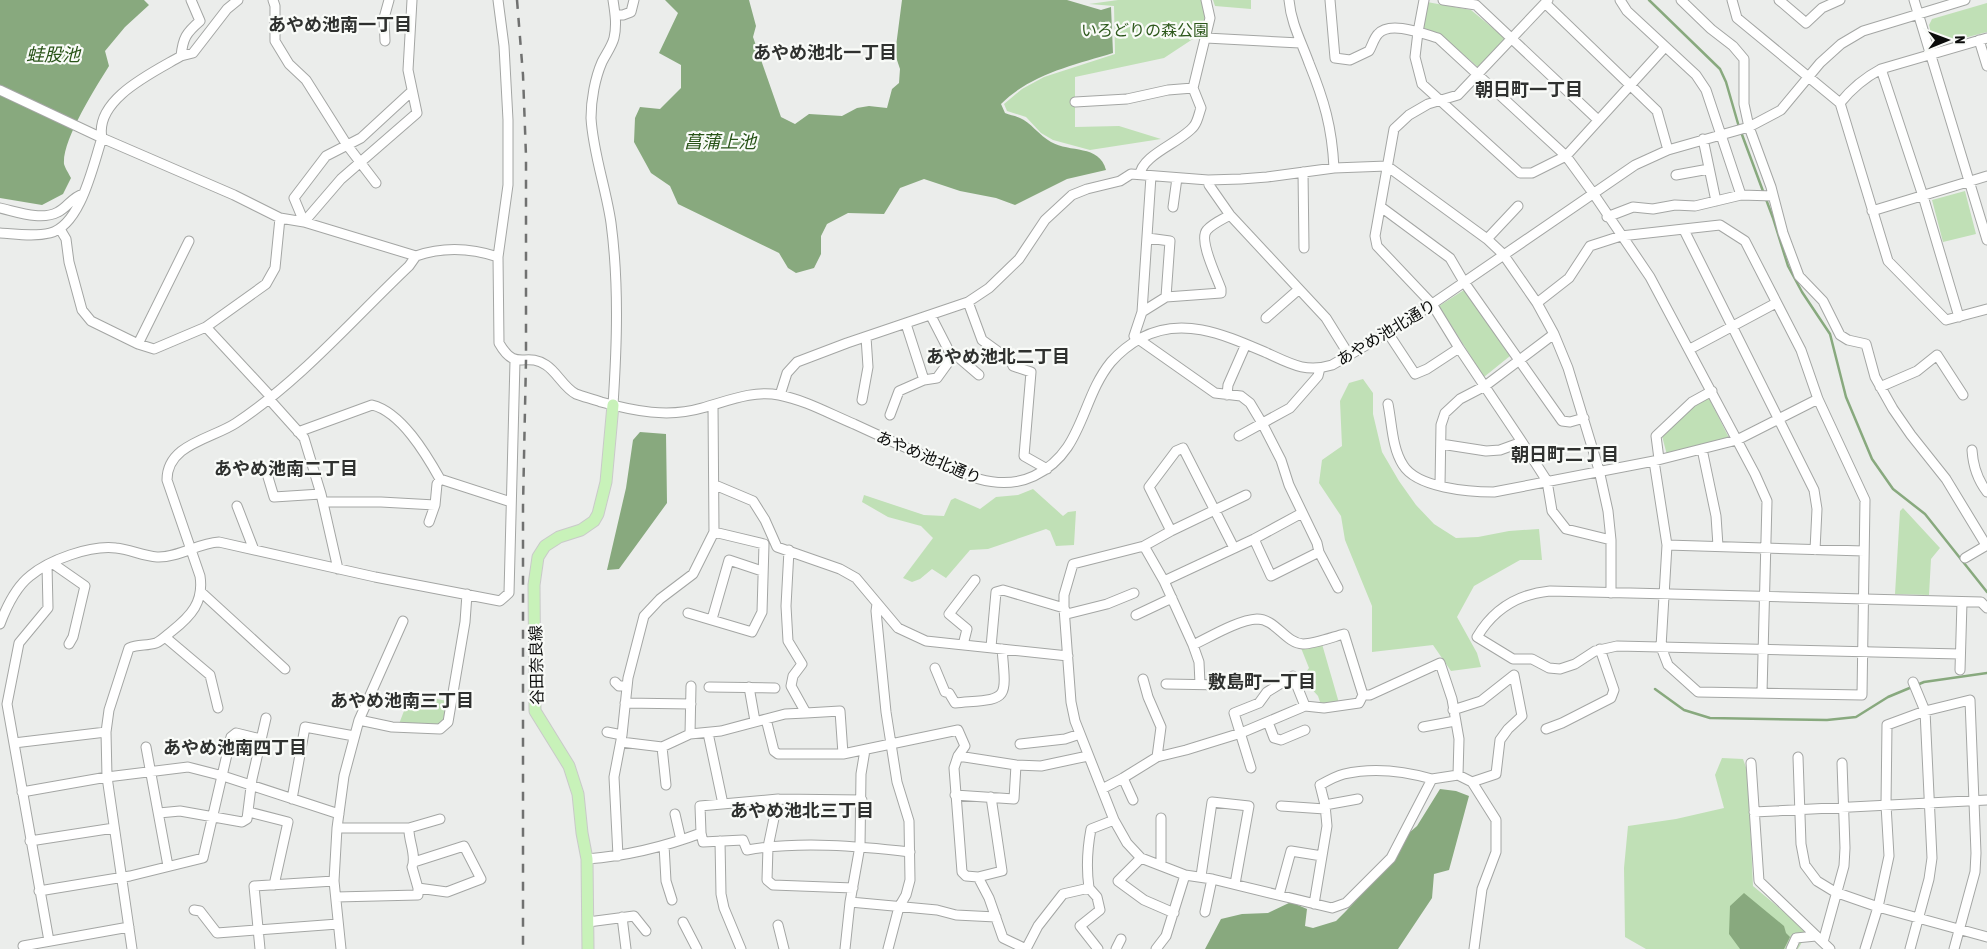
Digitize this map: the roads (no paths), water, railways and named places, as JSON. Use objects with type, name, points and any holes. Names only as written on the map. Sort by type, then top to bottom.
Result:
[{"type":"main road","name":"谷田奈良線","points":[[588,949],[588,859],[582,833],[578,794],[572,773],[556,742],[535,711],[535,576],[538,557],[545,546],[559,537],[581,530],[594,521],[598,514],[606,482],[613,405]]},
{"type":"street","points":[[191,0],[207,35]]},
{"type":"street","points":[[0,233],[37,234],[60,229],[69,221],[76,212],[83,194],[102,138],[101,130],[106,115],[114,101],[127,89],[181,56],[193,53],[227,9],[238,0]]},
{"type":"street","points":[[272,0],[275,6],[275,41],[289,64],[306,80],[347,146],[376,183]]},
{"type":"street","points":[[385,41],[384,18],[388,0]]},
{"type":"street","points":[[304,222],[341,179],[417,113],[408,58],[412,0]]},
{"type":"street","points":[[0,624],[21,585],[30,575],[50,564],[88,550],[102,548],[116,548],[156,557],[169,556],[207,543],[220,542],[338,569],[500,601],[509,593],[515,361],[505,354],[499,343],[498,257],[508,185],[508,120],[504,46],[498,0]]},
{"type":"street","points":[[613,0],[615,15],[613,40],[602,64],[594,91],[591,116],[611,223],[616,267],[617,323],[613,405]]},
{"type":"street","points":[[615,15],[631,12],[634,0]]},
{"type":"street","points":[[1140,175],[1140,169],[1146,162],[1183,136],[1195,125],[1201,108],[1193,88],[1210,18],[1206,0]]},
{"type":"street","points":[[1289,0],[1293,27],[1330,120],[1334,168]]},
{"type":"street","points":[[1330,0],[1335,58],[1350,60],[1369,51],[1376,35],[1382,30],[1393,27],[1438,38],[1566,156],[1650,277],[1755,474],[1766,501],[1762,694]]},
{"type":"street","points":[[1424,0],[1416,57],[1422,84],[1520,173],[1532,173],[1566,156],[1665,47]]},
{"type":"street","points":[[1443,0],[1478,3],[1512,39],[1598,120]]},
{"type":"street","points":[[1620,0],[1627,11],[1696,75],[1706,90],[1742,195]]},
{"type":"street","points":[[1681,0],[1711,29],[1733,46],[1744,59],[1744,104],[1749,127],[1799,276],[1823,301],[1840,336],[1866,344],[1875,377],[1880,387],[1910,435],[1946,479],[1986,545],[1965,558]]},
{"type":"street","points":[[1732,0],[1737,18],[1840,103],[1888,261],[1946,320],[1987,309]]},
{"type":"street","points":[[1779,0],[1806,23],[1821,4],[1840,0]]},
{"type":"street","points":[[1914,0],[1987,240]]},
{"type":"street","name":"あやめ池北通り","points":[[515,361],[536,360],[550,367],[574,393],[629,410],[681,413],[748,395],[780,395],[816,408],[979,479],[999,483],[1018,481],[1047,469],[1059,460],[1068,448],[1100,380],[1111,362],[1139,339],[1159,331],[1186,328],[1215,332],[1299,367],[1320,368],[1332,364],[1388,333],[1635,165],[1668,150],[1749,127],[1781,110],[1830,53],[1851,38],[1878,26],[1965,0]]},
{"type":"street","points":[[1611,540],[1566,528],[1552,511],[1547,481],[1522,442],[1458,348],[1432,304],[1377,246],[1375,236],[1394,129],[1409,115],[1428,104],[1458,95],[1546,2],[1657,111],[1668,150]]},
{"type":"street","points":[[181,56],[183,41],[190,30],[200,21]]},
{"type":"street","points":[[1206,38],[1300,43]]},
{"type":"street","points":[[1840,103],[1851,89],[1865,78],[1881,70],[1983,39],[1987,66]]},
{"type":"street","points":[[1881,70],[1923,196],[1959,317]]},
{"type":"street","points":[[1075,102],[1127,99],[1168,90],[1193,88]]},
{"type":"street","points":[[0,90],[102,138],[234,195],[280,218],[304,222],[416,256],[456,249],[483,252],[498,257]]},
{"type":"street","points":[[304,222],[294,198],[326,156],[361,138],[412,91]]},
{"type":"street","points":[[1703,139],[1716,200]]},
{"type":"street","points":[[780,395],[786,373],[797,362],[968,302],[989,288],[1019,259],[1044,220],[1072,196],[1087,189],[1120,181],[1131,174],[1208,180],[1268,178],[1334,168],[1387,166],[1503,254],[1537,303],[1554,334],[1568,368],[1599,470],[1608,511],[1611,540],[1611,592]]},
{"type":"street","points":[[1676,175],[1709,168]]},
{"type":"street","points":[[1304,172],[1304,248]]},
{"type":"street","points":[[1151,176],[1142,312],[1134,336],[1216,393],[1241,396],[1250,402],[1280,460],[1289,485],[1317,543],[1319,552],[1338,588]]},
{"type":"street","points":[[1872,211],[1987,176]]},
{"type":"street","points":[[1172,207],[1177,178]]},
{"type":"street","points":[[1208,180],[1209,185],[1230,215],[1326,318],[1349,356]]},
{"type":"street","points":[[0,208],[36,215],[48,215],[58,212],[76,196],[83,194]]},
{"type":"street","points":[[1607,217],[1633,207],[1653,210],[1675,205],[1695,206],[1742,195],[1773,196]]},
{"type":"street","points":[[1487,240],[1518,206]]},
{"type":"street","points":[[1381,207],[1450,258],[1464,282],[1562,421],[1570,422],[1584,418]]},
{"type":"street","points":[[1142,312],[1166,297],[1221,293],[1206,250],[1204,235],[1207,230],[1230,215]]},
{"type":"street","points":[[60,229],[66,239],[69,262],[82,310],[91,321],[138,344],[154,349],[206,327],[266,284],[274,268],[280,218]]},
{"type":"street","points":[[1537,303],[1569,278],[1590,246],[1621,236],[1720,225],[1745,241],[1801,350],[1818,399],[1865,500],[1862,695],[1698,692],[1668,665],[1660,647],[1667,545],[1656,436],[1692,402],[1712,391]]},
{"type":"street","points":[[1684,230],[1814,490],[1817,509],[1814,550]]},
{"type":"street","points":[[1148,238],[1170,241],[1166,297]]},
{"type":"street","points":[[138,344],[189,241]]},
{"type":"street","points":[[132,949],[107,777],[106,732],[109,710],[129,648],[137,644],[156,643],[165,637],[183,622],[199,601],[201,592],[200,576],[167,480],[169,464],[180,452],[198,440],[234,424],[270,398],[318,355],[409,266],[416,256]]},
{"type":"street","points":[[1266,318],[1298,290]]},
{"type":"street","points":[[968,302],[982,340],[1011,361],[1013,366],[1031,372],[1024,456],[1047,469]]},
{"type":"street","points":[[1690,350],[1776,303]]},
{"type":"street","points":[[890,415],[899,391],[924,380],[937,378],[950,360],[950,354],[931,316]]},
{"type":"street","points":[[906,324],[924,380]]},
{"type":"street","points":[[206,327],[304,438],[322,498],[338,569]]},
{"type":"street","points":[[1388,333],[1415,374],[1427,369],[1458,348]]},
{"type":"street","points":[[1440,485],[1441,425],[1445,413],[1460,399],[1484,386],[1554,334]]},
{"type":"street","points":[[862,400],[868,367],[866,337]]},
{"type":"street","points":[[1227,395],[1228,385],[1246,344]]},
{"type":"street","points":[[950,354],[958,357],[979,376]]},
{"type":"street","points":[[1880,387],[1917,371],[1937,355],[1963,395]]},
{"type":"street","points":[[1239,436],[1290,408],[1318,376],[1320,368]]},
{"type":"street","points":[[1388,404],[1395,445],[1403,466],[1416,478],[1467,492],[1494,492],[1657,460],[1737,440],[1818,399]]},
{"type":"street","points":[[298,432],[362,408],[372,405],[380,407],[394,417],[406,430],[428,457],[440,479],[510,502]]},
{"type":"street","points":[[618,856],[614,777],[622,738],[627,686],[644,616],[660,599],[693,574],[714,532],[714,405]]},
{"type":"street","points":[[1441,444],[1486,451],[1500,450],[1522,442]]},
{"type":"street","points":[[1172,531],[1149,487],[1176,451],[1183,448],[1234,548]]},
{"type":"street","points":[[1702,449],[1716,516],[1718,546]]},
{"type":"street","points":[[1972,450],[1972,462],[1980,484],[1987,492]]},
{"type":"street","points":[[268,477],[274,497],[435,505]]},
{"type":"street","points":[[429,522],[435,505],[437,484],[440,479]]},
{"type":"street","points":[[715,485],[753,501],[765,520],[777,547],[840,569],[856,578],[898,628],[913,637],[940,644],[991,647],[1068,656]]},
{"type":"street","points":[[1246,495],[1215,508],[1144,546],[1073,564],[1064,595],[1071,702],[1075,721],[1088,756],[1114,820],[1127,843],[1141,858],[1185,875],[1201,876],[1332,908],[1346,903],[1391,858],[1432,779]]},
{"type":"street","points":[[237,506],[254,550]]},
{"type":"street","points":[[1164,581],[1254,539],[1302,513]]},
{"type":"street","points":[[688,613],[752,632],[762,612],[764,544],[714,532]]},
{"type":"street","points":[[1254,539],[1271,576],[1319,552]]},
{"type":"street","points":[[1667,545],[1864,550]]},
{"type":"street","points":[[1144,546],[1164,581],[1193,645],[1199,662],[1200,684]]},
{"type":"street","points":[[789,550],[786,606],[788,641],[802,664],[794,676],[791,686],[806,713]]},
{"type":"street","points":[[712,619],[729,560],[762,571]]},
{"type":"street","points":[[50,564],[85,586],[73,637],[69,644]]},
{"type":"street","points":[[49,941],[7,704],[19,643],[48,608],[50,564]]},
{"type":"street","points":[[963,645],[966,629],[949,614],[975,580]]},
{"type":"street","points":[[991,647],[996,592],[1003,590],[1064,608],[1067,614],[1107,604],[1134,593]]},
{"type":"street","points":[[1960,654],[1862,650],[1617,646],[1595,651],[1575,664],[1560,669],[1549,668],[1532,659],[1513,659],[1477,637],[1497,612],[1506,605],[1527,595],[1550,591],[1981,602],[1987,608]]},
{"type":"street","points":[[201,592],[285,669]]},
{"type":"street","points":[[359,720],[392,727],[440,728],[448,722],[465,622],[467,594]]},
{"type":"street","points":[[1136,615],[1172,598]]},
{"type":"street","points":[[1960,670],[1962,602]]},
{"type":"street","points":[[877,604],[876,611],[886,712],[897,782],[910,821],[910,880],[906,895],[899,907],[888,949]]},
{"type":"street","points":[[1102,789],[1157,756],[1186,750],[1241,733],[1305,706],[1324,708],[1359,703],[1363,694],[1344,634],[1304,644],[1295,642],[1272,624],[1258,619],[1241,623],[1193,645]]},
{"type":"street","points":[[341,949],[334,881],[336,828],[344,776],[359,720],[403,621]]},
{"type":"street","points":[[165,637],[210,675],[218,708]]},
{"type":"street","points":[[935,668],[946,692],[949,693],[955,703],[994,699],[1002,694],[1006,686],[1002,649]]},
{"type":"street","points":[[1546,729],[1611,698],[1614,690],[1600,650]]},
{"type":"street","points":[[1363,694],[1370,695],[1440,663],[1446,687],[1452,699],[1459,739],[1458,775]]},
{"type":"street","points":[[1453,710],[1481,701],[1514,675],[1522,716],[1508,729],[1500,740],[1496,774],[1472,782]]},
{"type":"street","points":[[1251,768],[1234,713],[1259,703],[1267,692],[1293,676],[1305,706]]},
{"type":"street","points":[[1143,679],[1148,697],[1161,727],[1157,756]]},
{"type":"street","points":[[616,682],[619,686],[627,686]]},
{"type":"street","points":[[1166,684],[1222,685],[1230,682]]},
{"type":"street","points":[[1910,949],[1919,919],[1932,858],[1925,711],[1913,682]]},
{"type":"street","points":[[690,734],[691,686]]},
{"type":"street","points":[[709,687],[775,688]]},
{"type":"street","points":[[749,687],[756,721]]},
{"type":"street","points":[[1865,949],[1878,907],[1889,856],[1886,805],[1888,724],[1925,711],[1970,700],[1976,853],[1975,872],[1954,949]]},
{"type":"street","points":[[625,702],[691,704]]},
{"type":"street","points":[[607,732],[622,738],[662,747],[690,734],[708,733],[785,714],[840,711],[844,754]]},
{"type":"street","points":[[159,813],[180,811],[242,822],[247,819],[252,779],[266,718]]},
{"type":"street","points":[[766,719],[774,751],[778,754],[844,754],[958,730],[965,746],[958,756],[954,768],[955,795],[962,872],[966,876],[978,877],[1002,871],[991,797]]},
{"type":"street","points":[[1423,727],[1455,721]]},
{"type":"street","points":[[1268,722],[1274,738],[1281,740],[1305,730]]},
{"type":"street","points":[[292,799],[305,727],[354,736]]},
{"type":"street","points":[[14,743],[106,732]]},
{"type":"street","points":[[39,891],[121,877],[204,858],[232,737],[236,733],[261,739]]},
{"type":"street","points":[[708,733],[723,804]]},
{"type":"street","points":[[1020,744],[1065,739],[1080,734]]},
{"type":"street","points":[[146,747],[168,866]]},
{"type":"street","points":[[662,747],[666,786]]},
{"type":"street","points":[[845,949],[850,902],[860,846],[861,774],[865,750]]},
{"type":"street","points":[[958,756],[1016,765],[1041,766],[1088,756]]},
{"type":"street","points":[[1798,757],[1801,844],[1805,865],[1817,881],[1835,892],[1878,907],[1987,937]]},
{"type":"street","points":[[1751,763],[1759,881],[1830,949]]},
{"type":"street","points":[[1820,939],[1844,866],[1842,763]]},
{"type":"street","points":[[955,795],[1014,799],[1016,765]]},
{"type":"street","points":[[22,792],[107,777],[188,768],[223,776],[339,814]]},
{"type":"street","points":[[1314,904],[1327,826],[1320,785],[1344,774],[1388,770],[1405,771],[1432,779],[1458,775],[1472,782],[1496,820],[1496,852],[1482,888],[1474,949]]},
{"type":"street","points":[[1123,778],[1133,800]]},
{"type":"street","points":[[1281,806],[1325,807],[1358,798]]},
{"type":"street","points":[[862,800],[778,799],[700,806],[703,842],[743,840],[747,850],[768,847],[860,846],[910,852]]},
{"type":"street","points":[[778,799],[768,847],[767,880],[773,885],[853,888]]},
{"type":"street","points":[[1754,812],[1987,800]]},
{"type":"street","points":[[1201,876],[1212,802],[1249,806],[1235,884]]},
{"type":"street","points":[[249,812],[288,822],[274,885]]},
{"type":"street","points":[[675,814],[681,840]]},
{"type":"street","points":[[1161,818],[1161,865]]},
{"type":"street","points":[[336,828],[409,828],[440,819]]},
{"type":"street","points":[[1098,949],[1080,926],[1100,910],[1097,898],[1090,888],[1086,869],[1087,850],[1091,829],[1114,820]]},
{"type":"street","points":[[30,841],[114,828]]},
{"type":"street","points":[[336,897],[418,895],[412,867],[414,862],[408,833],[409,828]]},
{"type":"street","points":[[588,859],[618,856],[664,845],[701,833]]},
{"type":"street","points":[[720,841],[721,894],[724,908],[741,949]]},
{"type":"street","points":[[664,845],[666,880],[672,900]]},
{"type":"street","points":[[414,862],[464,846],[480,879],[448,892],[418,888]]},
{"type":"street","points":[[1280,895],[1291,851],[1322,856]]},
{"type":"street","points":[[1141,858],[1118,881],[1144,900],[1174,913]]},
{"type":"street","points":[[1156,949],[1166,936],[1185,875]]},
{"type":"street","points":[[978,877],[1003,938],[1026,949],[1038,926],[1063,894],[1090,888]]},
{"type":"street","points":[[1205,912],[1212,879]]},
{"type":"street","points":[[260,949],[254,886],[334,881]]},
{"type":"street","points":[[850,902],[937,910],[956,915],[996,917]]},
{"type":"street","points":[[194,910],[200,911],[217,933],[338,924]]},
{"type":"street","points":[[588,922],[634,916],[646,931]]},
{"type":"street","points":[[622,917],[626,949]]},
{"type":"street","points":[[683,922],[696,949]]},
{"type":"street","points":[[778,925],[784,949]]},
{"type":"street","points":[[23,946],[129,927]]},
{"type":"street","points":[[1791,949],[1796,938],[1820,939]]},
{"type":"street","points":[[1116,949],[1121,940]]},
{"type":"water","name":"蛙股池","points":[[0,0],[144,0],[149,5],[125,27],[105,51],[109,66],[81,114],[68,142],[64,164],[71,178],[63,194],[42,205],[0,198]]},
{"type":"water","name":"菖蒲上池","points":[[665,0],[749,0],[756,26],[753,37],[781,117],[795,124],[809,114],[842,116],[857,108],[869,106],[887,108],[892,89],[899,83],[900,69],[895,54],[902,0],[1067,0],[1101,10],[1111,7],[1113,53],[1068,66],[1039,78],[1026,85],[1001,104],[1005,113],[1031,125],[1051,142],[1083,150],[1097,156],[1106,170],[1067,179],[1015,205],[996,198],[960,191],[924,179],[900,188],[884,214],[848,213],[827,224],[821,236],[821,254],[814,268],[796,273],[788,268],[779,253],[678,204],[670,186],[651,173],[634,142],[635,118],[640,107],[660,109],[681,88],[681,65],[659,53],[678,13]]},
{"type":"water","points":[[640,432],[666,434],[667,503],[619,569],[607,570],[626,488],[633,440]]},
{"type":"water","points":[[1440,789],[1456,791],[1469,796],[1449,870],[1434,874],[1432,898],[1398,949],[1205,949],[1221,919],[1242,914],[1268,913],[1291,902],[1307,909],[1305,926],[1313,928],[1336,921],[1390,864]]},
{"type":"water","points":[[1744,893],[1784,926],[1786,933],[1790,937],[1784,949],[1740,949],[1729,934],[1730,906]]},
{"type":"waterway","points":[[1649,0],[1720,69],[1726,82],[1739,127]]},
{"type":"waterway","points":[[1741,132],[1773,218],[1788,266],[1802,292],[1830,334],[1846,397],[1872,459],[1893,489],[1925,514],[1987,592]]},
{"type":"waterway","points":[[1655,689],[1684,710],[1710,718],[1827,720],[1856,717],[1888,697],[1924,682],[1987,673]]},
{"type":"railway","points":[[517,0],[523,75],[526,156],[526,360],[523,506],[523,949]]},
{"type":"district","name":"あやめ池南一丁目","points":[[340,25]]},
{"type":"district","name":"あやめ池北一丁目","points":[[825,53]]},
{"type":"district","name":"朝日町一丁目","points":[[1529,90]]},
{"type":"district","name":"あやめ池北二丁目","points":[[998,357]]},
{"type":"district","name":"朝日町二丁目","points":[[1565,455]]},
{"type":"district","name":"あやめ池南二丁目","points":[[286,469]]},
{"type":"district","name":"敷島町一丁目","points":[[1262,682]]},
{"type":"district","name":"あやめ池南三丁目","points":[[402,701]]},
{"type":"district","name":"あやめ池南四丁目","points":[[235,748]]},
{"type":"district","name":"あやめ池北三丁目","points":[[802,811]]},
{"type":"park label","name":"いろどりの森公園","points":[[1145,30]]}]
